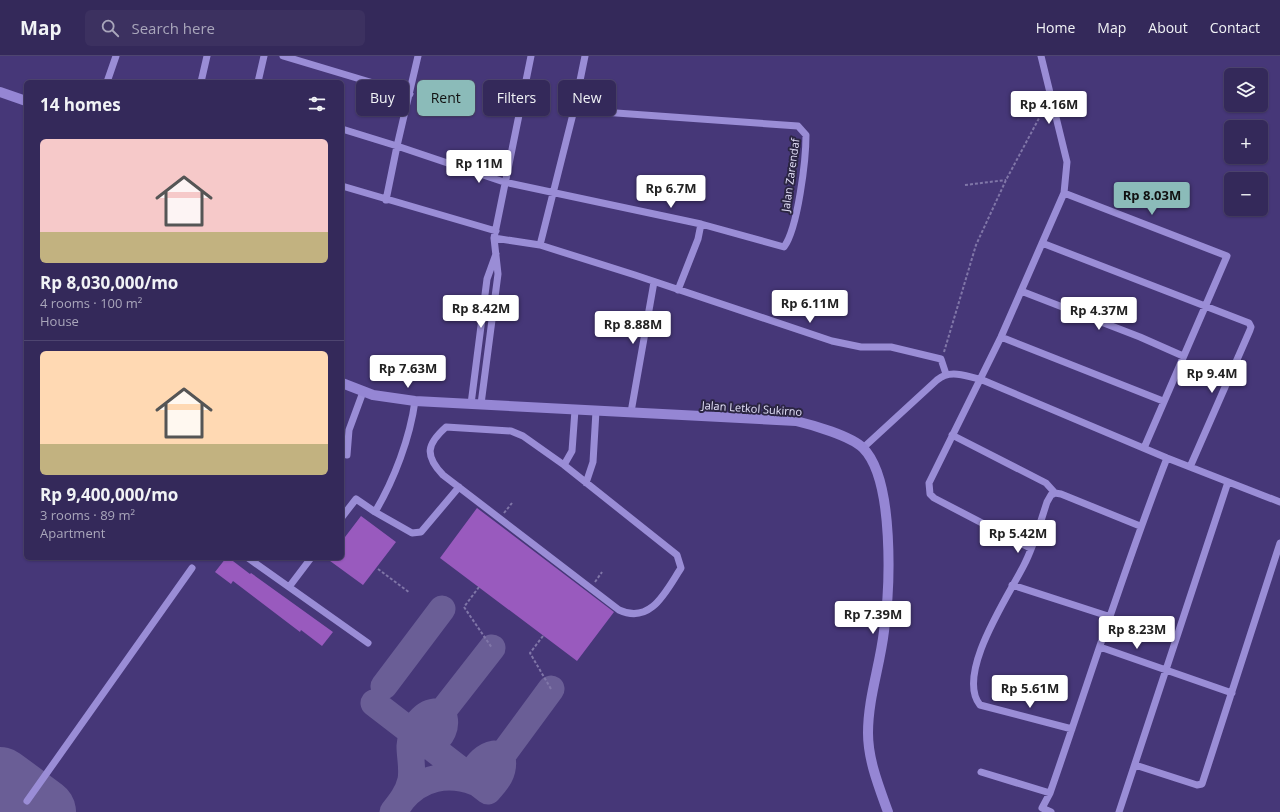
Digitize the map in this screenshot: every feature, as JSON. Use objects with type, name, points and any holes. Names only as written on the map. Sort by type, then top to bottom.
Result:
[{"type":"main road","points":[[0,92],[24,100]]},
{"type":"main road","name":"Jalan Letkol Sukirno","points":[[344,384],[363,392],[415,401],[796,421],[812,424],[832,432],[863,448]]},
{"type":"main road","points":[[863,448],[873,464],[886,508],[889,564],[887,604],[884,632],[868,715],[868,735],[871,760],[888,812]]},
{"type":"street","points":[[108,80],[116,56]]},
{"type":"street","points":[[201,80],[206,56]]},
{"type":"street","points":[[258,80],[264,56]]},
{"type":"street","points":[[283,56],[410,94]]},
{"type":"street","points":[[386,200],[418,56]]},
{"type":"street","points":[[477,404],[498,274],[495,235],[504,182],[531,56]]},
{"type":"street","points":[[580,80],[585,56]]},
{"type":"street","points":[[1030,548],[934,498],[930,494],[929,482],[1001,337],[1064,193],[1067,162],[1041,56]]},
{"type":"street","name":"Jalan Zarendaf","points":[[616,113],[798,126],[806,134],[806,148],[796,214],[789,240],[784,247],[701,224]]},
{"type":"street","points":[[540,245],[572,116]]},
{"type":"street","points":[[344,130],[504,182],[553,194],[701,224],[698,239],[678,290]]},
{"type":"street","points":[[344,187],[495,235],[540,245],[832,341],[861,347],[891,347],[941,359],[946,374]]},
{"type":"street","points":[[1064,193],[1226,255],[1227,258],[1163,401],[1144,448]]},
{"type":"street","points":[[1042,243],[1242,319],[1249,323],[1251,327],[1190,467]]},
{"type":"street","points":[[477,404],[487,279],[496,254]]},
{"type":"street","points":[[631,412],[654,282]]},
{"type":"street","points":[[1021,291],[1133,334],[1183,356]]},
{"type":"street","points":[[1001,337],[1163,401]]},
{"type":"street","points":[[863,448],[937,380],[946,374],[952,373],[980,379],[1167,458],[1280,502]]},
{"type":"street","points":[[347,455],[349,430],[363,392]]},
{"type":"street","points":[[375,512],[389,489],[413,418],[415,401]]},
{"type":"street","points":[[564,465],[572,451],[575,410]]},
{"type":"street","points":[[586,483],[593,462],[596,410]]},
{"type":"street","points":[[446,427],[511,431],[523,436],[564,465],[677,555],[681,568],[656,604],[639,614],[628,614],[619,610],[500,519],[434,466],[430,453],[433,439],[446,427]]},
{"type":"street","points":[[952,435],[1046,483],[1055,493],[1140,526]]},
{"type":"street","points":[[1051,812],[1042,810],[1050,793],[1111,617],[1140,526],[1167,458]]},
{"type":"street","points":[[1119,812],[1228,482]]},
{"type":"street","points":[[344,514],[356,499],[375,512],[412,533],[418,534],[459,487]]},
{"type":"street","points":[[1055,493],[1047,502],[1025,564],[1001,606],[977,659],[973,681],[977,701],[984,707],[1072,729]]},
{"type":"street","points":[[1134,765],[1197,785],[1202,784],[1280,544]]},
{"type":"street","points":[[251,560],[368,643]]},
{"type":"street","points":[[289,588],[310,560]]},
{"type":"street","points":[[28,801],[192,568]]},
{"type":"street","points":[[1012,586],[1111,617]]},
{"type":"street","points":[[1100,647],[1232,693]]},
{"type":"street","points":[[981,772],[1050,793]]},
{"type":"path","points":[[941,359],[976,245],[1006,180],[1051,95]]},
{"type":"path","points":[[966,185],[1006,180]]},
{"type":"path","points":[[500,519],[512,503]]},
{"type":"path","points":[[378,569],[410,594]]},
{"type":"path","points":[[590,588],[602,572]]},
{"type":"path","points":[[478,587],[464,606],[492,648]]},
{"type":"path","points":[[543,636],[530,653],[552,689]]},
{"type":"building","points":[[477,508],[614,612],[577,661],[440,558]]},
{"type":"building","points":[[361,516],[396,542],[363,585],[329,560],[344,560],[344,538]]},
{"type":"building","points":[[224,560],[232,560],[333,632],[322,646],[301,630],[300,632],[233,581],[231,584],[215,572]]},
{"type":"taxiway","points":[[384,686],[442,609]]},
{"type":"taxiway","points":[[442,712],[492,648]]},
{"type":"taxiway","points":[[501,757],[551,689]]},
{"type":"taxiway","points":[[374,703],[488,791],[497,780],[501,772],[503,763],[502,758],[494,754],[486,757],[469,776]]},
{"type":"taxiway","points":[[393,812],[410,785],[412,776],[410,746],[413,733],[419,721],[424,717],[435,712],[442,712],[445,722],[443,731],[430,747]]},
{"type":"taxiway","points":[[402,800],[409,792],[418,786],[436,779],[455,777],[475,782]]},
{"type":"runway","points":[[0,781],[42,812]]}]
